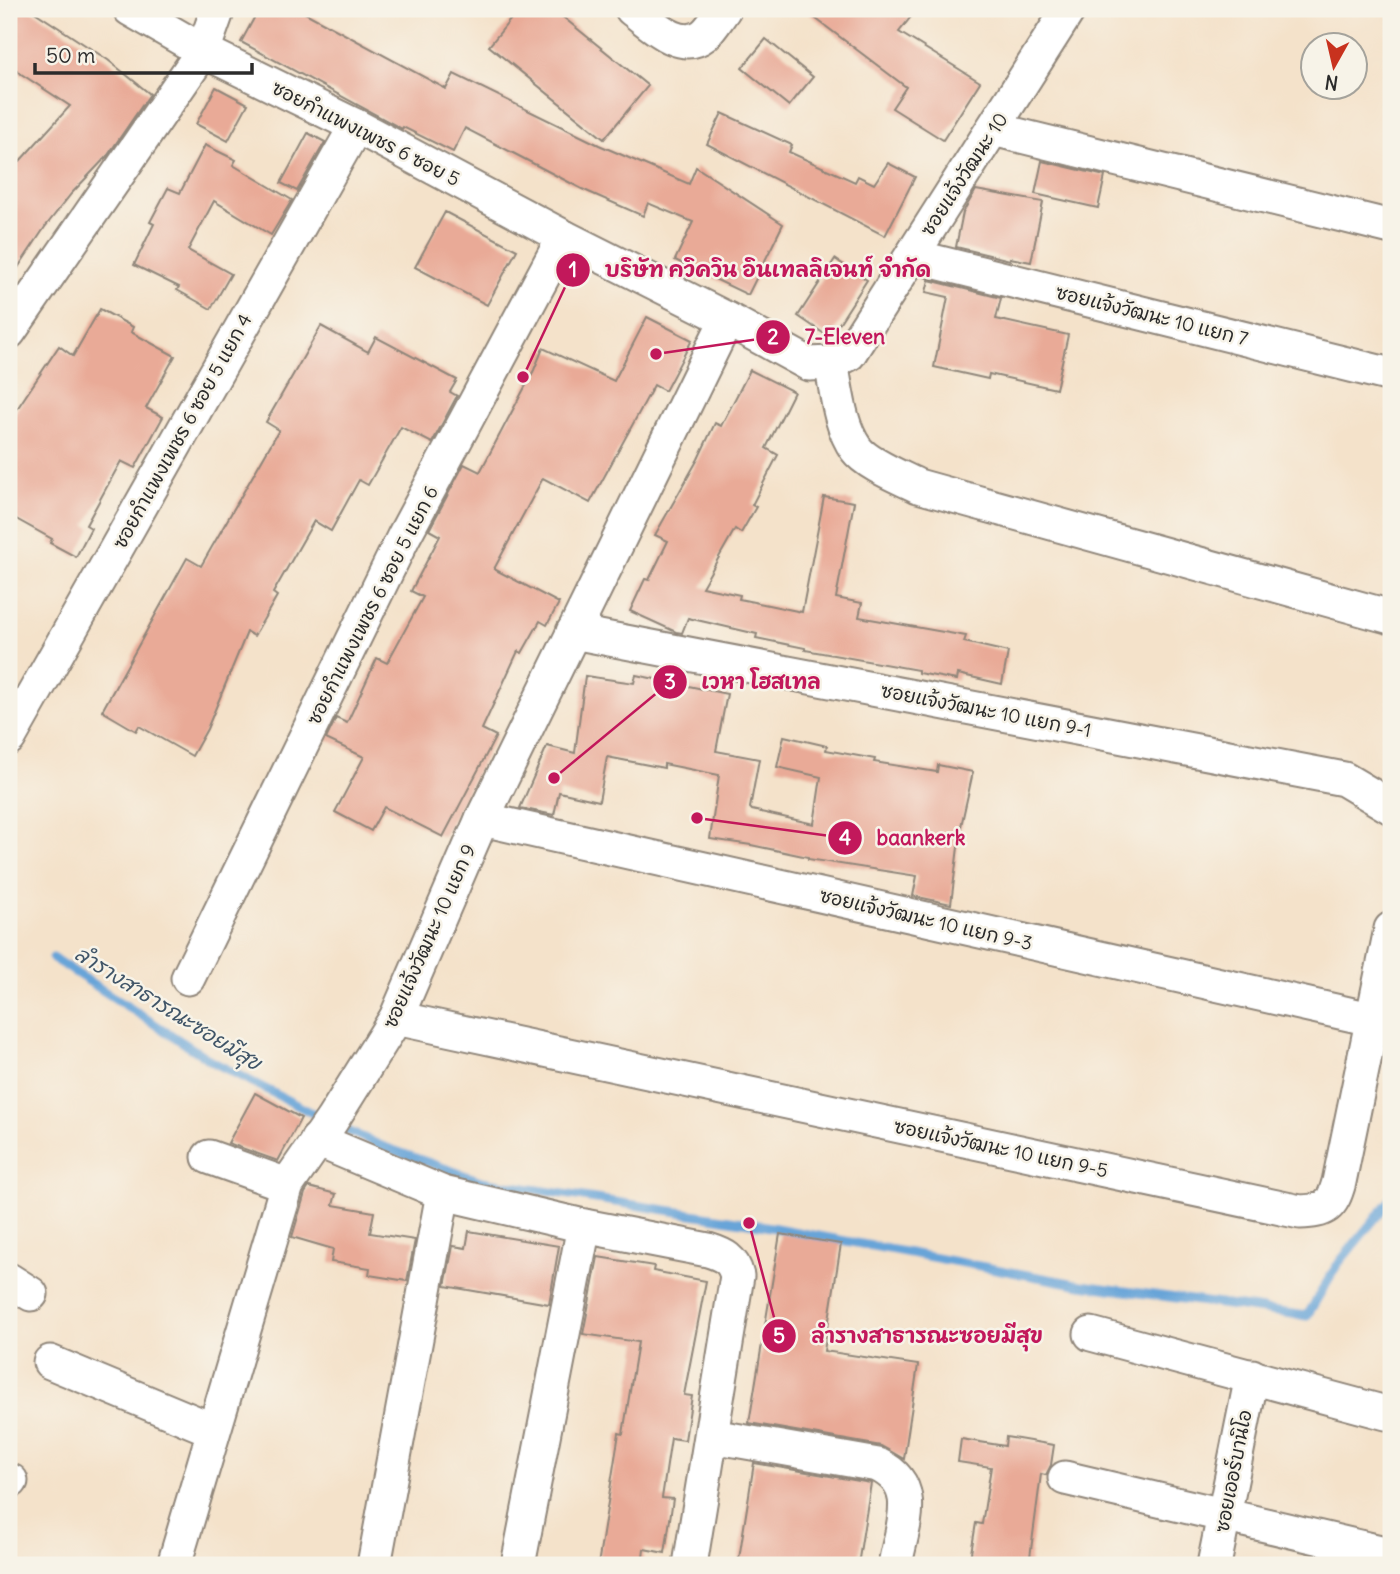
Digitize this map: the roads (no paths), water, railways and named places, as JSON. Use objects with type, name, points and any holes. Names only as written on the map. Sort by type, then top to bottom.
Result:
[{"type":"street","name":"ซอยกำแพงเพชร 6 ซอย 5","points":[[130,9],[203,51],[356,126],[564,237]]},
{"type":"street","points":[[9,332],[203,51],[218,9]]},
{"type":"street","points":[[632,9],[669,37],[682,40],[696,40],[724,9]]},
{"type":"street","name":"ซอยแจ้งวัฒนะ 10","points":[[831,363],[849,354],[1069,9]]},
{"type":"street","name":"ซอยกำแพงเพชร 6 ซอย 5 แยก 4","points":[[9,738],[356,126]]},
{"type":"street","points":[[993,129],[1391,227]]},
{"type":"street","points":[[564,237],[727,319],[808,364],[831,363],[843,422],[857,450],[882,468],[918,486],[1391,617]]},
{"type":"street","name":"ซอยกำแพงเพชร 6 ซอย 5 แยก 6","points":[[188,978],[404,536],[564,237]]},
{"type":"street","name":"ซอยแจ้งวัฒนะ 10 แยก 7","points":[[912,256],[1391,375]]},
{"type":"street","name":"ซอยแจ้งวัฒนะ 10 แยก 9","points":[[174,1565],[288,1185],[396,1018],[482,819],[727,319]]},
{"type":"street","name":"ซอยแจ้งวัฒนะ 10 แยก 9-1","points":[[573,632],[1344,779],[1391,807]]},
{"type":"street","name":"ซอยแจ้งวัฒนะ 10 แยก 9-3","points":[[482,819],[1371,1018]]},
{"type":"street","name":"ซอยแจ้งวัฒนะ 10 แยก 9-5","points":[[396,1018],[1300,1212],[1315,1212],[1328,1207],[1334,1199],[1391,929]]},
{"type":"street","points":[[325,1129],[443,1193],[584,1226],[708,1250],[730,1260],[737,1276],[690,1565]]},
{"type":"street","points":[[209,1157],[288,1185]]},
{"type":"street","points":[[374,1565],[443,1193]]},
{"type":"street","points":[[518,1565],[584,1226]]},
{"type":"street","points":[[1091,1334],[1386,1413]]},
{"type":"street","points":[[50,1362],[213,1430]]},
{"type":"street","name":"ซอยเออร์บานิโอ","points":[[1214,1565],[1252,1376]]},
{"type":"street","points":[[712,1436],[878,1465],[891,1471],[905,1489],[906,1501],[895,1565]]},
{"type":"street","points":[[1065,1478],[1385,1553]]},
{"type":"waterway","name":"ลำรางสาธารณะซอยมีสุข","points":[[53,958],[213,1062],[324,1119]]},
{"type":"waterway","name":"ลำรางสาธารณะซอยมีสุข","points":[[337,1126],[384,1147],[481,1181],[749,1223],[1081,1285],[1307,1316],[1337,1265],[1391,1199]]},
{"type":"place","name":"7-Eleven","points":[[656,354]]},
{"type":"place","name":"บริษัท ควิควิน อินเทลลิเจนท์ จำกัด","points":[[523,377]]},
{"type":"place","name":"เวหา โฮสเทล","points":[[554,778]]},
{"type":"place","name":"baankerk","points":[[697,818]]},
{"type":"place","name":"ลำรางสาธารณะซอยมีสุข","points":[[749,1223]]}]
